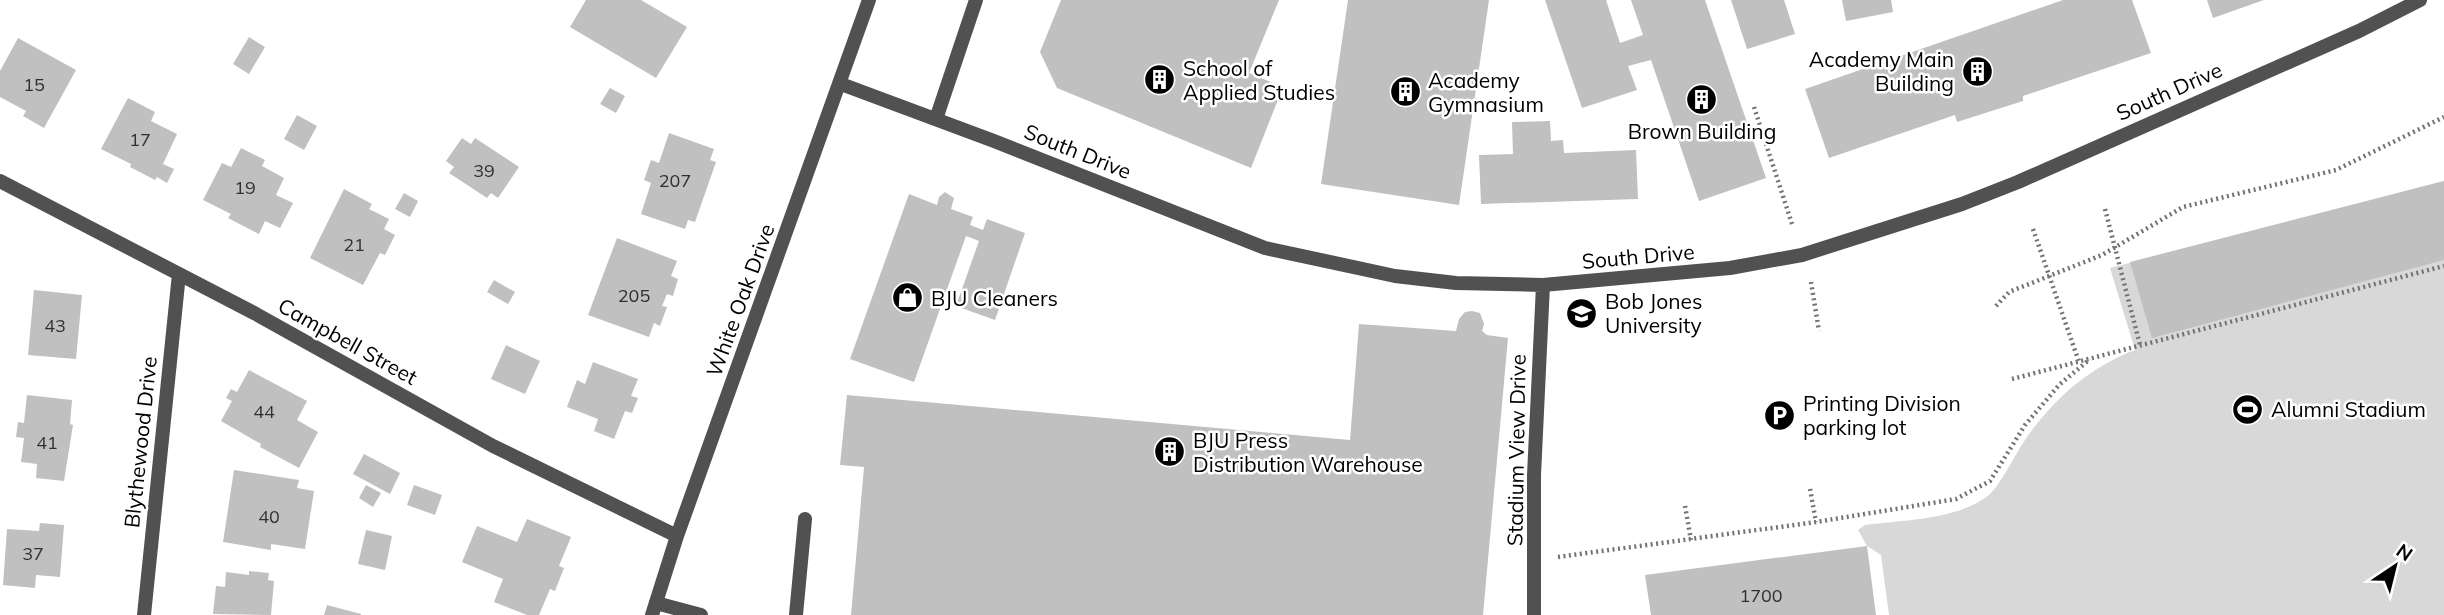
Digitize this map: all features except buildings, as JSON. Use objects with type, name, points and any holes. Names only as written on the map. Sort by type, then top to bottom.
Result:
[{"type":"street","name":"White Oak Drive","points":[[654,609],[677,536],[870,0]]},
{"type":"street","points":[[936,119],[976,0]]},
{"type":"street","name":"South Drive","points":[[841,84],[1265,248],[1395,276],[1455,283],[1544,285],[1730,268],[1802,255],[1962,204],[2018,182],[2359,31],[2420,0]]},
{"type":"street","name":"Campbell Street","points":[[0,181],[256,314],[493,446],[677,536]]},
{"type":"street","name":"Blythewood Drive","points":[[144,615],[179,274]]},
{"type":"street","name":"Stadium View Drive","points":[[1534,615],[1534,462],[1544,285]]},
{"type":"street","points":[[796,615],[805,519]]},
{"type":"street","points":[[654,609],[701,615]]},
{"type":"path","points":[[1754,107],[1793,228]]},
{"type":"path","points":[[1996,306],[2009,292],[2102,255],[2183,206],[2336,170],[2444,117]]},
{"type":"path","points":[[2105,209],[2140,345]]},
{"type":"path","points":[[2033,229],[2079,362]]},
{"type":"path","points":[[2012,379],[2444,266]]},
{"type":"path","points":[[1811,282],[1819,331]]},
{"type":"path","points":[[1554,558],[1816,522],[1956,499],[1990,481],[2025,425],[2059,385],[2090,359]]},
{"type":"path","points":[[1810,489],[1816,522]]},
{"type":"path","points":[[1685,506],[1690,540]]},
{"type":"shaded area","name":"Alumni Stadium","points":[[2444,181],[2444,615],[1889,615],[1881,555],[1867,546],[1858,530],[1865,525],[1913,520],[1962,510],[1989,495],[2032,430],[2057,401],[2085,377],[2135,350],[2110,268]]},
{"type":"place","name":"Academy Main Building","points":[[1977,71]]},
{"type":"place","name":"School of Applied Studies","points":[[1160,80]]},
{"type":"place","name":"Academy Gymnasium","points":[[1405,92]]},
{"type":"place","name":"Brown Building","points":[[1702,99]]},
{"type":"place","name":"BJU Cleaners","points":[[908,298]]},
{"type":"place","name":"Bob Jones University","points":[[1582,313]]},
{"type":"place","name":"Alumni Stadium","points":[[2248,409]]},
{"type":"place","name":"Printing Division parking lot","points":[[1780,415]]},
{"type":"place","name":"BJU Press Distribution Warehouse","points":[[1170,452]]}]
